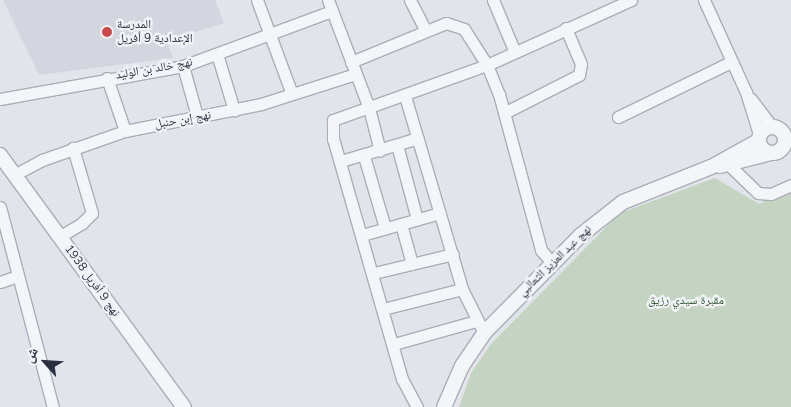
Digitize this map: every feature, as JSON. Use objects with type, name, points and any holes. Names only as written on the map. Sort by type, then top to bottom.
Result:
[{"type":"street","points":[[257,0],[292,94]]},
{"type":"street","points":[[410,0],[426,31]]},
{"type":"street","points":[[493,0],[514,50]]},
{"type":"street","points":[[417,407],[406,391],[374,273],[332,134],[333,120],[405,96],[487,65],[514,50],[632,0]]},
{"type":"street","points":[[704,0],[731,62],[766,132],[782,147]]},
{"type":"street","points":[[330,6],[369,108],[380,151]]},
{"type":"street","name":"نهج خالد بن الوليد","points":[[0,99],[107,78],[183,66],[217,54],[330,6]]},
{"type":"street","points":[[351,62],[446,23],[459,26],[487,65],[506,112],[541,250],[552,262]]},
{"type":"street","points":[[506,112],[579,75],[581,64],[566,28]]},
{"type":"street","points":[[217,54],[234,110]]},
{"type":"street","points":[[618,118],[731,62]]},
{"type":"street","points":[[183,66],[197,116]]},
{"type":"street","name":"نهج إبن حنبل","points":[[14,175],[73,148],[125,131],[234,110],[355,74]]},
{"type":"street","points":[[107,78],[125,131]]},
{"type":"street","points":[[394,344],[480,327],[462,288],[405,96]]},
{"type":"street","name":"نهج عبد العزيز الثعالبي","points":[[444,407],[480,327],[552,262],[623,202],[711,167],[766,132],[791,127]]},
{"type":"street","points":[[766,132],[784,135],[782,147]]},
{"type":"street","points":[[341,161],[364,156],[418,138]]},
{"type":"street","points":[[397,145],[417,219]]},
{"type":"street","name":"نهج عبد العزيز الثعالبي","points":[[711,167],[729,165],[782,147]]},
{"type":"street","points":[[59,236],[82,223],[92,213],[73,148]]},
{"type":"street","name":"نهج 9 أفريل 1938","points":[[0,155],[184,407]]},
{"type":"street","points":[[364,156],[385,228]]},
{"type":"street","points":[[729,165],[758,193],[771,194],[791,185]]},
{"type":"street","points":[[0,206],[53,407]]},
{"type":"street","points":[[362,235],[440,213]]},
{"type":"street","points":[[401,224],[412,264]]},
{"type":"street","points":[[374,273],[453,254]]},
{"type":"street","points":[[0,282],[17,276]]},
{"type":"street","points":[[383,309],[462,288]]},
{"type":"shaded area","name":"المدرسة الإعدادية 9 أفريل","points":[[3,0],[215,0],[224,23],[167,41],[173,58],[39,75]]},
{"type":"green space","name":"مقبرة سيدي رزيق","points":[[715,178],[759,204],[791,189],[791,407],[459,407],[471,373],[491,344],[620,213]]},
{"type":"place","name":"المدرسة الإعدادية 9 أفريل","points":[[107,32]]}]
